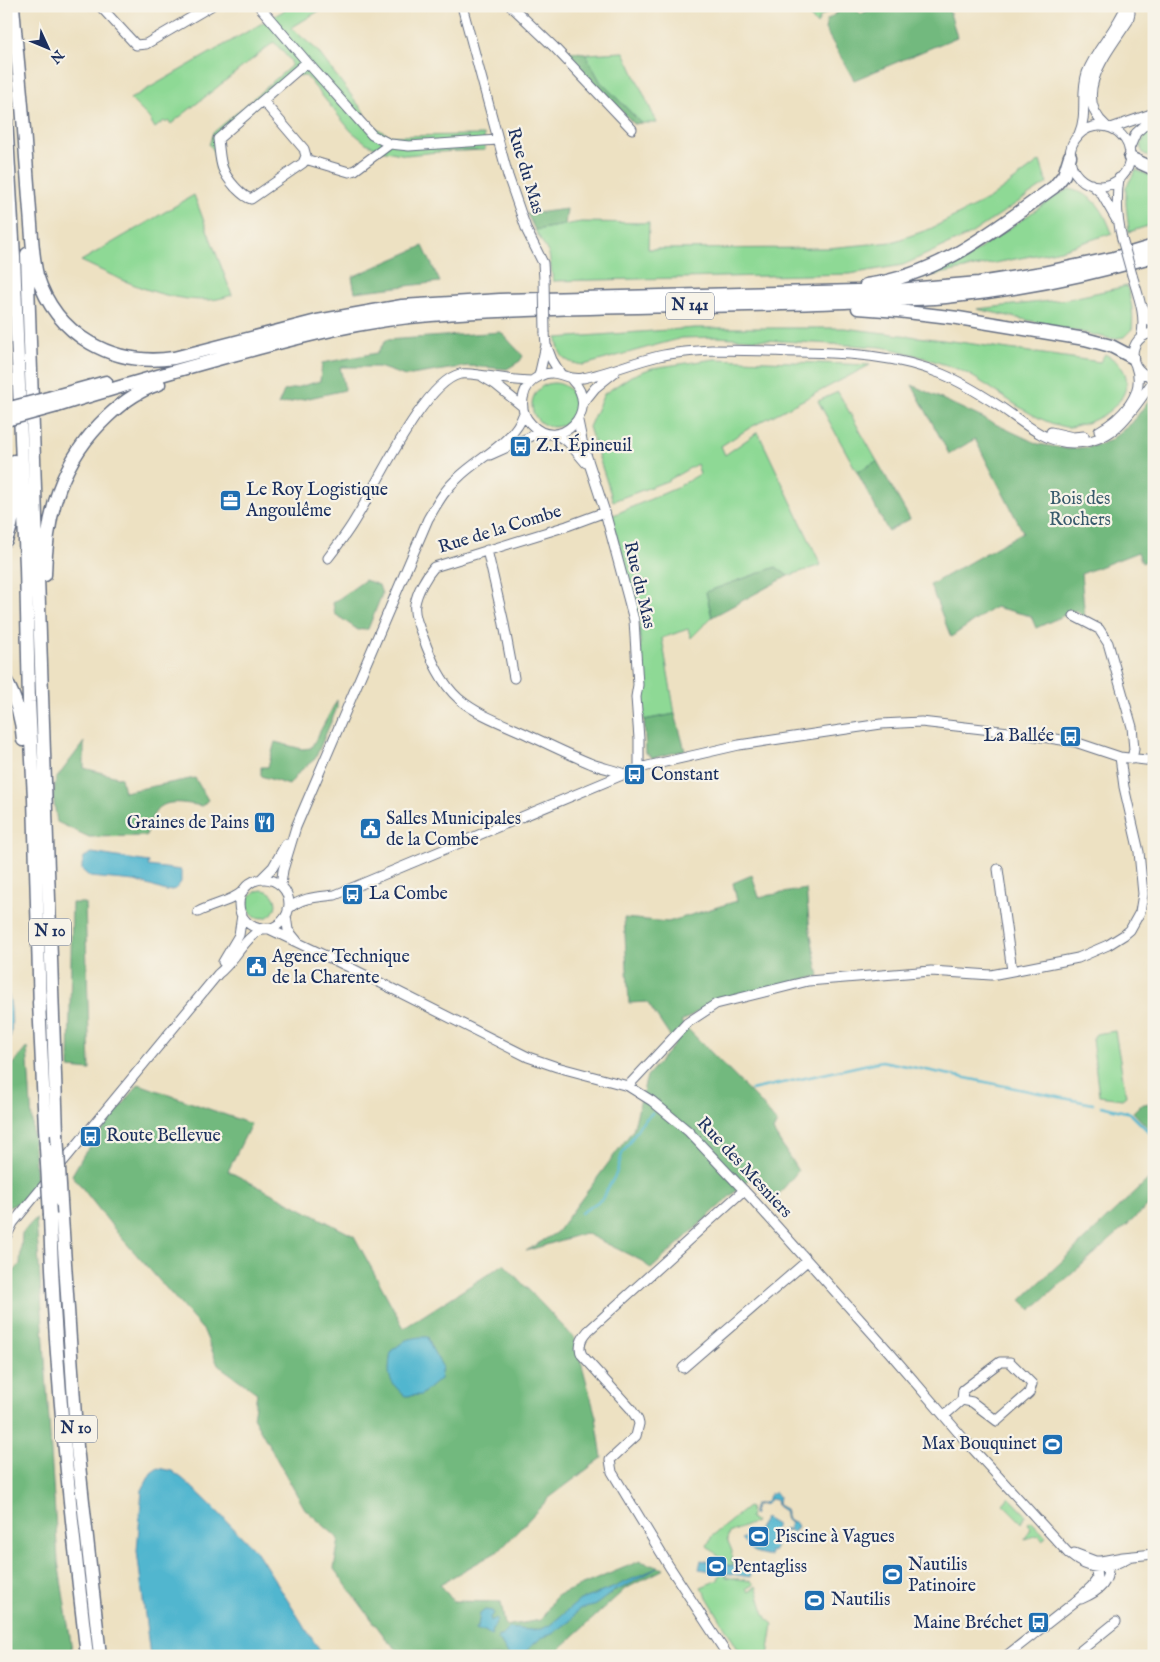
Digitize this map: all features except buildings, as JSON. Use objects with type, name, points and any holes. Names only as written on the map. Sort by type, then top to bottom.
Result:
[{"type":"highway","points":[[13,6],[35,264],[45,294],[60,317],[89,343],[113,354],[138,360],[174,358],[260,336]]},
{"type":"highway","name":"N 10","points":[[13,6],[28,273],[57,1134],[77,1447],[100,1656]]},
{"type":"highway","name":"N 10","points":[[6,118],[16,312],[40,1010],[52,1269],[65,1447],[87,1656]]},
{"type":"highway","points":[[1129,153],[1154,169]]},
{"type":"highway","points":[[803,291],[873,284],[897,278],[945,260],[976,243],[1054,187],[1064,175],[1070,156]]},
{"type":"highway","name":"N 141","points":[[260,336],[346,315],[428,304],[500,300],[897,290],[979,283],[1114,258],[1154,246]]},
{"type":"highway","name":"N 141","points":[[302,336],[376,321],[430,315],[943,297],[1045,283],[1110,269],[1154,256]]},
{"type":"highway","points":[[832,302],[849,307],[898,310],[958,318],[1085,340],[1111,346],[1134,362]]},
{"type":"highway","points":[[6,540],[14,506],[16,312]]},
{"type":"highway","points":[[6,420],[54,401],[260,336]]},
{"type":"highway","points":[[42,730],[48,527],[63,477],[78,451],[94,429],[121,404],[144,389],[302,336]]},
{"type":"highway","points":[[6,410],[136,382],[302,336]]},
{"type":"highway","points":[[6,681],[14,695],[23,733],[40,1010]]},
{"type":"street","points":[[100,6],[136,45],[146,44],[211,6]]},
{"type":"street","points":[[259,6],[367,130],[390,144],[409,146],[498,140]]},
{"type":"street","name":"Rue du Mas","points":[[462,6],[498,140],[522,218],[543,263],[546,345],[560,373]]},
{"type":"street","points":[[511,6],[554,47],[632,129]]},
{"type":"street","points":[[1127,6],[1130,13],[1128,21],[1099,66],[1092,82],[1091,99],[1095,113],[1100,121],[1122,136],[1129,153]]},
{"type":"street","points":[[1127,6],[1094,58],[1087,74],[1084,88],[1084,125],[1074,141],[1070,156],[1076,173],[1082,180],[1101,186],[1120,178],[1125,172],[1136,133],[1154,117]]},
{"type":"street","points":[[263,101],[304,149],[305,159],[303,163],[251,199],[245,197],[226,177],[223,171],[218,139],[307,62]]},
{"type":"street","points":[[1079,135],[1092,127],[1109,127],[1154,113]]},
{"type":"street","points":[[305,159],[349,172],[355,170],[390,144]]},
{"type":"street","points":[[572,380],[619,369],[659,356],[699,351],[790,352],[877,356],[913,364],[942,375],[979,393],[1020,419],[1052,433],[1073,437],[1097,433],[1109,426],[1128,408],[1139,381],[1133,350],[1141,337],[1143,328],[1141,304],[1118,221],[1117,194],[1120,178]]},
{"type":"street","points":[[1091,184],[1101,194],[1118,221]]},
{"type":"street","points":[[1141,304],[1154,326]]},
{"type":"street","points":[[1141,337],[1148,333],[1154,333]]},
{"type":"street","name":"Rue du Mas","points":[[535,378],[546,345]]},
{"type":"street","points":[[1020,419],[1030,429],[1071,443],[1094,439],[1117,428],[1125,421],[1154,379],[1141,373],[1134,362]]},
{"type":"street","points":[[478,375],[496,384],[516,400],[530,424],[541,432],[554,434],[568,430],[578,420],[583,403],[595,388],[619,369]]},
{"type":"street","points":[[328,558],[357,517],[421,406],[435,389],[447,380],[459,374],[518,381],[553,372],[560,373],[572,380],[580,390],[583,403]]},
{"type":"street","points":[[261,879],[274,866],[296,827],[428,519],[452,484],[512,434],[521,421],[524,392],[535,378]]},
{"type":"street","name":"Rue du Mas","points":[[578,420],[583,445],[605,512],[634,620],[638,685],[636,697],[639,768]]},
{"type":"street","points":[[481,459],[541,432]]},
{"type":"street","name":"Rue du Mas","points":[[554,434],[568,442],[592,471]]},
{"type":"street","name":"Rue de la Combe","points":[[605,512],[567,526],[434,567],[419,593],[415,604],[415,611],[428,650],[438,672],[445,684],[459,699],[476,710],[570,755],[624,774]]},
{"type":"street","points":[[487,550],[514,678]]},
{"type":"street","points":[[1074,616],[1099,629],[1108,643],[1132,727],[1134,749],[1132,759]]},
{"type":"street","points":[[6,1237],[10,1225],[218,974],[250,938],[265,928],[278,924],[296,902],[304,899],[335,895],[639,768],[740,745],[904,722],[921,722],[1075,742],[1120,757],[1154,761]]},
{"type":"street","points":[[628,1086],[686,1023],[716,1004],[808,981],[924,972],[991,975],[1091,954],[1124,936],[1140,912],[1143,894],[1139,852],[1124,787],[1120,757]]},
{"type":"street","points":[[296,827],[283,870],[284,889],[289,901],[287,913],[288,930],[300,945]]},
{"type":"street","points":[[998,869],[1012,971]]},
{"type":"street","points":[[198,912],[234,898],[254,881],[261,879],[268,879],[292,896],[304,899]]},
{"type":"street","points":[[218,974],[236,941],[241,927],[240,896],[244,890]]},
{"type":"street","points":[[220,902],[241,913],[247,922],[254,926],[265,928]]},
{"type":"street","name":"Rue des Mesniers","points":[[265,928],[354,969],[528,1057],[557,1067],[628,1086],[652,1101],[679,1122],[712,1155],[873,1332],[944,1416],[1065,1549],[1082,1563],[1096,1564]]},
{"type":"street","points":[[728,1656],[669,1566],[612,1472],[610,1460],[636,1436],[638,1420],[631,1409],[582,1355],[580,1348],[582,1340],[588,1331],[744,1190]]},
{"type":"street","points":[[683,1368],[807,1261]]},
{"type":"street","points":[[944,1416],[962,1400],[963,1390],[1000,1362],[1010,1362],[1032,1384],[1029,1393],[996,1421],[972,1402],[962,1400]]},
{"type":"street","points":[[1006,1656],[1076,1601],[1096,1582],[1098,1574],[1096,1564],[1108,1564],[1129,1557],[1154,1554]]},
{"type":"street","points":[[1076,1601],[1092,1595],[1100,1589],[1107,1580],[1108,1564]]},
{"type":"street","points":[[1074,1656],[1116,1622]]},
{"type":"green space","points":[[292,6],[327,6],[291,28],[316,49],[364,112],[366,122],[390,136],[484,135],[485,150],[406,155],[381,150],[366,143],[351,131],[306,76],[300,76],[296,72],[218,139],[223,171],[217,174],[213,149],[209,145],[213,133],[291,66],[291,61],[274,42],[171,124],[168,121],[166,123],[164,121],[155,128],[149,118],[130,99]]},
{"type":"green space","points":[[802,6],[835,6],[820,17],[817,25]]},
{"type":"green space","points":[[846,6],[853,6],[861,14],[878,6],[948,6],[957,37],[854,80],[825,29],[827,20]]},
{"type":"green space","points":[[568,51],[585,53],[600,81],[641,123],[634,124],[578,67]]},
{"type":"green space","points":[[624,52],[657,123],[641,123],[600,81],[585,54]]},
{"type":"green space","points":[[1154,128],[1154,159],[1143,153],[1141,145]]},
{"type":"green space","points":[[1040,161],[1047,183],[969,235],[903,265],[850,274],[553,281],[549,254],[535,230],[581,222],[649,223],[648,249],[828,248],[892,242],[930,229],[989,199]]},
{"type":"green space","points":[[1136,170],[1154,177],[1154,224],[1129,232],[1126,187]]},
{"type":"green space","points":[[1069,189],[1085,195],[1097,204],[1112,233],[1061,250],[919,278],[975,252]]},
{"type":"green space","points":[[194,195],[232,295],[209,300],[175,297],[143,288],[81,261]]},
{"type":"green space","points":[[567,209],[565,225],[535,230],[527,214]]},
{"type":"green space","points":[[423,246],[440,282],[355,292],[352,277]]},
{"type":"green space","points":[[1127,286],[1131,302],[1132,329],[1124,337],[1112,339],[977,309],[1068,299]]},
{"type":"green space","points":[[695,328],[844,328],[1100,362],[1105,354],[1118,363],[1125,373],[1126,384],[1124,394],[1108,412],[1083,424],[1067,427],[1052,423],[1027,412],[980,381],[959,370],[913,354],[881,347],[716,337],[682,338],[584,365],[572,363],[564,358],[559,350],[557,338]]},
{"type":"green space","points":[[501,332],[523,356],[520,361],[507,369],[468,366],[405,376],[379,367],[340,367],[345,390],[278,405],[284,391],[320,381],[322,363],[377,353],[386,340]]},
{"type":"green space","points":[[715,359],[870,365],[751,427],[721,446],[725,455],[758,432],[821,565],[788,576],[776,567],[706,592],[712,617],[691,638],[688,629],[662,638],[675,714],[644,720],[639,618],[611,516],[674,489],[700,474],[697,464],[667,481],[613,501],[589,427],[604,394],[631,376],[652,368]]},
{"type":"green space","points":[[558,383],[570,389],[575,396],[575,414],[570,421],[563,426],[550,427],[538,421],[533,414],[532,401],[538,389],[545,384]]},
{"type":"green space","name":"Bois des Rochers","points":[[912,385],[1038,444],[1068,449],[1090,447],[1109,441],[1132,423],[1154,393],[1154,557],[1142,563],[1138,552],[1081,574],[1085,619],[1076,610],[1036,628],[1031,616],[995,607],[951,637],[930,585],[1023,532],[975,439],[949,454]]},
{"type":"green space","points":[[838,392],[877,461],[857,472],[818,401]]},
{"type":"green space","points":[[877,461],[910,519],[888,531],[857,472]]},
{"type":"green space","points":[[776,567],[788,576],[712,617],[706,592]]},
{"type":"green space","points":[[365,580],[379,585],[382,594],[368,629],[358,630],[335,614],[333,603]]},
{"type":"green space","points":[[337,700],[337,708],[315,759],[300,771],[289,785],[261,776],[261,767],[268,767],[275,742],[302,749],[311,748]]},
{"type":"green space","points":[[675,714],[685,750],[653,758],[646,753],[644,720]]},
{"type":"green space","points":[[84,742],[84,768],[121,778],[124,792],[195,778],[208,800],[202,806],[180,803],[165,804],[154,814],[146,836],[89,837],[57,822],[53,796],[56,779]]},
{"type":"green space","points":[[752,875],[759,897],[806,889],[810,931],[819,976],[718,999],[681,1022],[760,1102],[777,1123],[773,1131],[798,1171],[774,1200],[752,1176],[651,1269],[642,1261],[585,1233],[526,1251],[557,1232],[633,1130],[647,1076],[675,1044],[647,1002],[629,1003],[624,918],[668,922],[737,901],[733,883]]},
{"type":"green space","points":[[262,890],[272,894],[276,904],[272,914],[262,918],[252,914],[248,904],[252,894]]},
{"type":"green space","points":[[72,903],[85,903],[90,1070],[69,1068]]},
{"type":"green space","points":[[1115,1031],[1126,1096],[1122,1099],[1099,1096],[1092,1039],[1096,1034]]},
{"type":"green space","points":[[27,1047],[36,1180],[21,1202],[6,1208],[6,1073]]},
{"type":"green space","points":[[139,1084],[251,1124],[228,1171],[354,1236],[404,1328],[504,1264],[575,1339],[596,1417],[602,1458],[549,1498],[500,1550],[440,1584],[453,1601],[501,1602],[505,1626],[541,1620],[556,1596],[640,1561],[664,1569],[625,1589],[552,1656],[404,1656],[387,1640],[334,1569],[339,1539],[305,1509],[253,1417],[257,1393],[218,1365],[204,1331],[120,1236],[72,1175],[84,1154]]},
{"type":"green space","points":[[1154,1102],[1154,1134],[1133,1112],[1140,1105]]},
{"type":"green space","points":[[1154,1174],[1154,1201],[1031,1310],[1021,1300]]},
{"type":"green space","points":[[36,1218],[58,1561],[73,1656],[6,1656],[6,1281],[20,1264],[22,1233]]},
{"type":"green space","points":[[1009,1497],[1026,1515],[1022,1523],[1003,1504]]},
{"type":"green space","points":[[748,1507],[750,1508],[750,1518],[755,1522],[729,1533],[727,1539],[732,1551],[731,1562],[734,1563],[733,1566],[724,1564],[722,1559],[707,1546],[712,1536]]},
{"type":"green space","points":[[1032,1521],[1045,1535],[1046,1537],[1042,1540],[1039,1535],[1025,1539],[1031,1528],[1028,1523]]},
{"type":"green space","points":[[720,1573],[726,1574],[726,1577],[751,1581],[754,1584],[746,1589],[749,1592],[756,1586],[767,1618],[773,1624],[768,1656],[742,1656],[701,1587],[718,1580]]},
{"type":"water","points":[[92,853],[149,862],[148,866],[181,870],[181,882],[176,889],[166,891],[135,881],[90,877],[82,870],[82,865],[84,857]]},
{"type":"water","points":[[6,990],[10,999],[12,1021],[10,1038],[6,1041]]},
{"type":"water","points":[[428,1337],[432,1349],[442,1366],[440,1379],[421,1395],[405,1396],[391,1381],[389,1366],[391,1351],[406,1340]]},
{"type":"water","points":[[158,1468],[172,1471],[183,1479],[257,1552],[323,1656],[150,1656],[137,1551],[142,1490],[151,1473]]},
{"type":"water","name":"Piscine à Vagues","points":[[774,1492],[779,1496],[779,1506],[785,1509],[787,1519],[796,1523],[798,1527],[793,1532],[786,1531],[776,1534],[774,1541],[776,1546],[773,1552],[770,1551],[770,1556],[754,1552],[741,1539],[757,1530],[765,1518],[777,1525],[771,1541],[776,1532],[789,1529],[791,1523],[786,1520],[784,1511],[777,1506],[776,1500],[770,1499],[766,1504],[756,1505],[754,1515],[753,1513],[754,1505],[766,1502],[770,1494]]},
{"type":"water","name":"Pentagliss","points":[[701,1560],[752,1570],[750,1577],[699,1569]]},
{"type":"water","points":[[657,1568],[614,1591],[594,1606],[579,1609],[570,1621],[552,1634],[541,1638],[520,1656],[509,1656],[498,1640],[498,1636],[501,1636],[509,1628],[542,1629],[550,1625],[580,1600]]},
{"type":"water","points":[[485,1610],[492,1611],[494,1614],[490,1617],[491,1621],[496,1618],[498,1620],[491,1632],[492,1636],[485,1631],[474,1629],[478,1627],[480,1614]]},
{"type":"waterway","points":[[751,1090],[882,1061],[1093,1104]]},
{"type":"waterway","points":[[1101,1106],[1130,1113],[1154,1137]]},
{"type":"waterway","points":[[581,1213],[602,1199],[616,1174],[622,1154],[640,1125],[652,1113]]},
{"type":"place","name":"Z.I. Épineuil","points":[[520,446]]},
{"type":"place","name":"Le Roy Logistique Angoulême","points":[[230,500]]},
{"type":"place","name":"La Ballée","points":[[1070,736]]},
{"type":"place","name":"Constant","points":[[635,775]]},
{"type":"place","name":"Graines de Pains","points":[[265,823]]},
{"type":"place","name":"Salles Municipales de la Combe","points":[[370,829]]},
{"type":"place","name":"La Combe","points":[[353,894]]},
{"type":"place","name":"Agence Technique de la Charente","points":[[256,967]]},
{"type":"place","name":"Route Bellevue","points":[[90,1136]]},
{"type":"place","name":"Max Bouquinet","points":[[1053,1444]]},
{"type":"place","name":"Piscine à Vagues","points":[[759,1537]]},
{"type":"place","name":"Pentagliss","points":[[717,1567]]},
{"type":"place","name":"Nautilis Patinoire","points":[[892,1575]]},
{"type":"place","name":"Nautilis","points":[[815,1600]]},
{"type":"place","name":"Maine Bréchet","points":[[1039,1623]]}]
